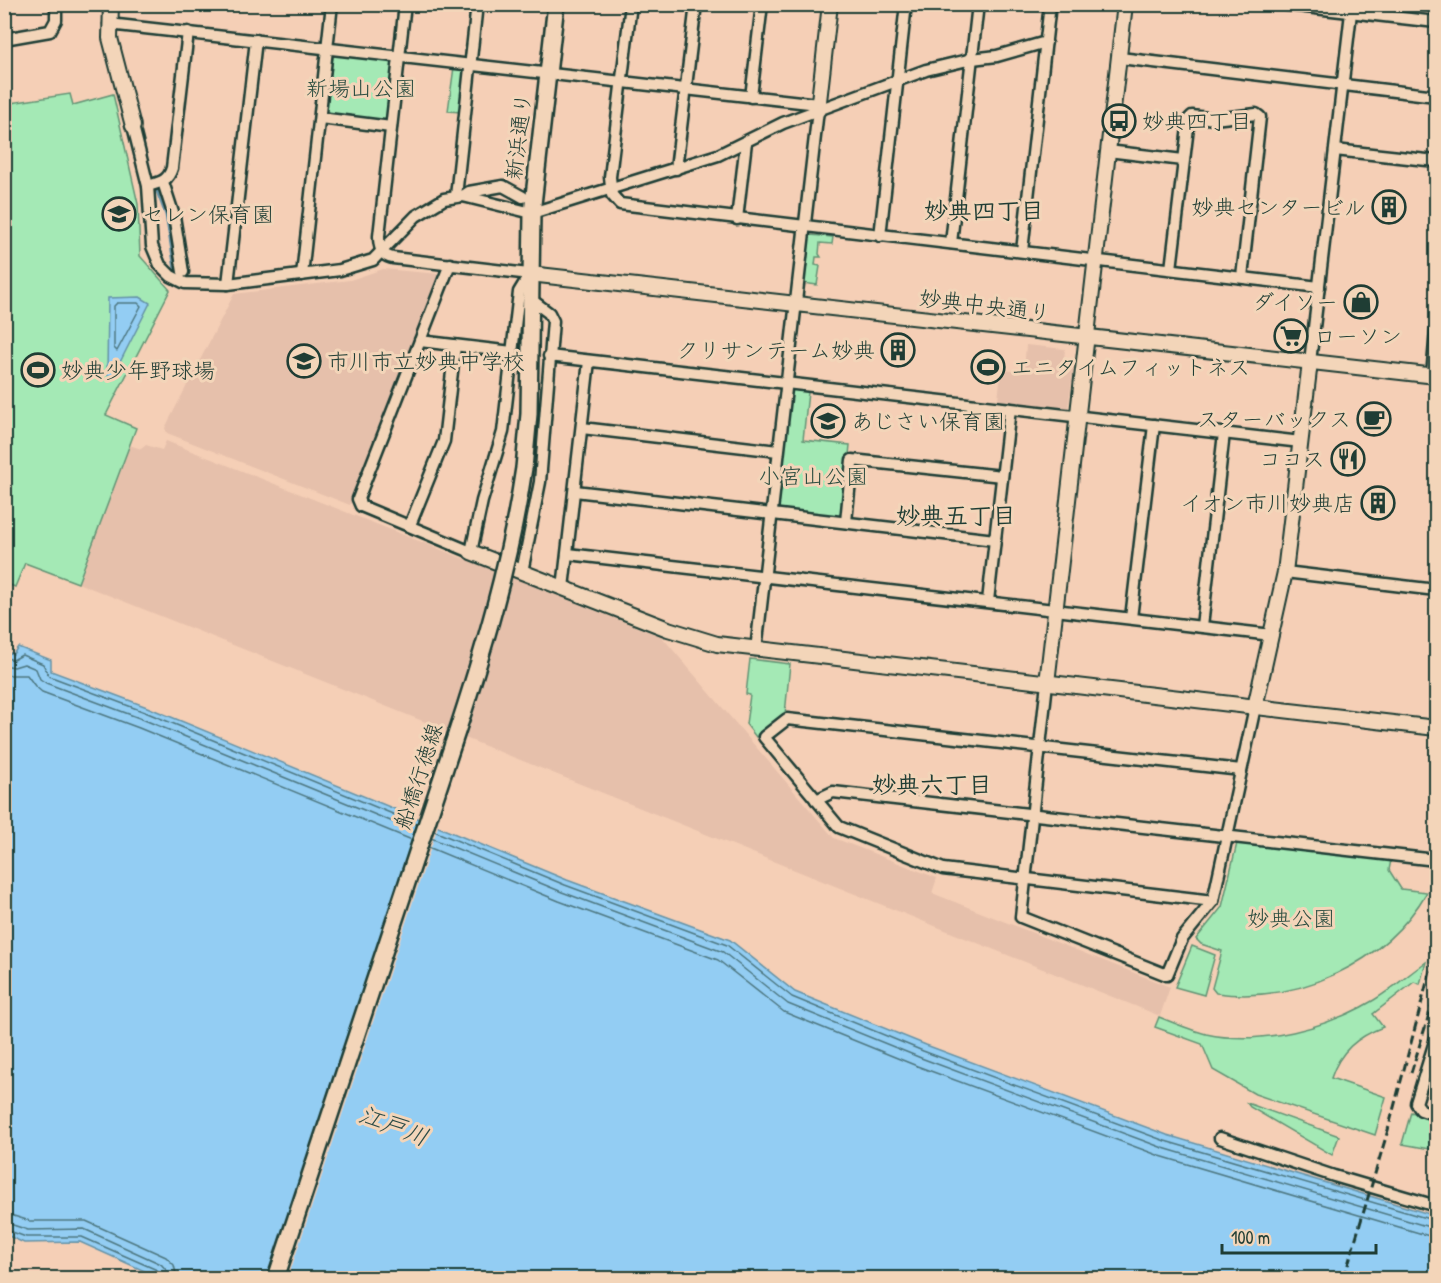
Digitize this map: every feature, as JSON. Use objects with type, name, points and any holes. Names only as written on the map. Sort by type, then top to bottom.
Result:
[{"type":"main road","name":"新浜通り","points":[[530,274],[532,213],[556,4]]},
{"type":"main road","name":"船橋行徳線","points":[[276,1278],[484,650],[509,558],[524,468],[529,414],[530,274]]},
{"type":"street","points":[[4,39],[50,31],[56,20],[57,4]]},
{"type":"street","points":[[111,4],[109,24],[148,186],[152,246],[160,265],[171,276],[185,284],[228,284],[340,270],[373,260],[416,216],[433,204],[469,192],[503,186],[523,198]]},
{"type":"street","points":[[302,274],[332,4]]},
{"type":"street","points":[[405,4],[379,236],[382,252],[389,257],[530,274],[519,292],[503,432],[482,501],[471,552]]},
{"type":"street","points":[[460,196],[477,4]]},
{"type":"street","points":[[631,4],[610,190],[615,201],[626,207],[1319,287]]},
{"type":"street","points":[[676,169],[696,4]]},
{"type":"street","points":[[751,97],[762,4]]},
{"type":"street","points":[[756,650],[830,4]]},
{"type":"street","points":[[879,236],[906,4]]},
{"type":"street","points":[[951,243],[978,4]]},
{"type":"street","points":[[1022,251],[1050,4]]},
{"type":"street","points":[[1125,4],[1021,917],[1167,975],[1182,939],[1213,901],[1285,572],[1351,9]]},
{"type":"street","points":[[1280,4],[1351,9],[1437,22]]},
{"type":"street","points":[[109,24],[751,97],[818,107]]},
{"type":"street","points":[[148,186],[163,182],[169,177],[172,168],[188,32]]},
{"type":"street","points":[[228,284],[256,40]]},
{"type":"street","points":[[460,196],[532,213],[718,155],[818,107],[897,82],[926,70],[972,58],[997,56],[1046,42]]},
{"type":"street","points":[[1119,58],[1437,96]]},
{"type":"street","points":[[1172,269],[1188,119],[1192,116],[1214,119],[1256,114],[1260,117],[1242,277]]},
{"type":"street","points":[[320,118],[391,127]]},
{"type":"street","points":[[737,219],[746,142]]},
{"type":"street","points":[[1335,150],[1437,161]]},
{"type":"street","points":[[1108,151],[1183,160]]},
{"type":"street","points":[[163,182],[174,216],[183,272]]},
{"type":"street","points":[[450,264],[358,499],[361,506],[668,629],[717,644],[1437,728]]},
{"type":"street","name":"妙典中央通り","points":[[530,274],[1434,376]]},
{"type":"street","points":[[522,572],[540,482],[548,402],[552,316],[529,298]]},
{"type":"street","points":[[1434,376],[1437,331]]},
{"type":"street","points":[[420,341],[512,352]]},
{"type":"street","points":[[410,525],[444,441],[454,346]]},
{"type":"street","points":[[549,356],[1301,442]]},
{"type":"street","points":[[563,588],[589,361]]},
{"type":"street","points":[[988,602],[1010,409]]},
{"type":"street","points":[[1131,618],[1154,425]]},
{"type":"street","points":[[582,428],[778,451]]},
{"type":"street","points":[[1202,626],[1224,433]]},
{"type":"street","points":[[846,522],[852,460],[1002,476]]},
{"type":"street","points":[[574,491],[995,540]]},
{"type":"street","points":[[568,554],[1272,635]]},
{"type":"street","points":[[1285,572],[1437,590]]},
{"type":"street","points":[[1213,901],[943,869],[839,827],[764,737],[787,719],[1241,770]]},
{"type":"street","points":[[816,800],[833,792],[1437,860]]},
{"type":"street","points":[[1437,1038],[1416,1103],[1421,1110],[1437,1115]]},
{"type":"street","points":[[1220,1138],[1334,1176],[1437,1206]]},
{"type":"shaded area","name":"市川市立妙典中学校","points":[[383,269],[439,274],[442,278],[350,505],[167,433],[165,428],[234,294],[350,280]]},
{"type":"shaded area","points":[[1026,345],[1065,349],[1064,359],[1075,361],[1068,408],[998,401],[1001,370],[1024,372]]},
{"type":"shaded area","points":[[166,441],[662,637],[834,838],[937,878],[932,893],[1170,987],[1160,1016],[78,583],[129,445],[141,449],[146,445],[162,450]]},
{"type":"green space","name":"新場山公園","points":[[338,53],[391,60],[395,63],[389,120],[384,123],[330,116],[326,112],[333,57]]},
{"type":"green space","points":[[454,67],[464,68],[467,72],[461,112],[448,111]]},
{"type":"green space","points":[[70,94],[73,105],[113,94],[138,204],[140,256],[170,290],[106,415],[136,428],[78,583],[25,563],[15,587],[5,583],[4,104]]},
{"type":"green space","points":[[810,235],[833,237],[832,244],[820,243],[821,257],[816,257],[815,265],[820,266],[817,285],[803,283]]},
{"type":"green space","name":"小宮山公園","points":[[794,390],[808,392],[803,440],[850,445],[843,515],[839,518],[779,510],[776,507],[789,394]]},
{"type":"green space","points":[[750,659],[790,664],[785,714],[756,737],[746,724],[750,695],[746,694]]},
{"type":"green space","name":"妙典公園","points":[[1237,843],[1391,860],[1389,870],[1401,889],[1427,892],[1388,940],[1337,974],[1308,985],[1278,992],[1247,995],[1216,993],[1212,988],[1222,951],[1201,944],[1196,939],[1222,907]]},
{"type":"green space","points":[[1192,946],[1215,955],[1204,995],[1175,987]]},
{"type":"green space","points":[[1426,962],[1420,984],[1414,982],[1373,1014],[1383,1027],[1357,1040],[1339,1060],[1331,1078],[1386,1097],[1375,1135],[1255,1094],[1213,1070],[1202,1044],[1155,1027],[1159,1017],[1206,1034],[1227,1037],[1249,1038],[1293,1032],[1336,1019],[1356,1010],[1381,996]]},
{"type":"green space","points":[[1247,1103],[1339,1136],[1332,1155],[1250,1107]]},
{"type":"green space","points":[[1411,1112],[1436,1119],[1436,1150],[1402,1144]]},
{"type":"water","points":[[140,297],[150,303],[113,376],[107,375],[108,298]]},
{"type":"water","name":"江戸川","points":[[18,647],[51,660],[51,671],[147,707],[567,880],[730,940],[795,992],[926,1045],[1167,1135],[1436,1216],[1436,1278],[160,1278],[80,1242],[24,1243],[4,1234],[4,651],[13,654]]},
{"type":"pier","points":[[422,817],[439,823],[288,1278],[271,1278]]},
{"type":"waterway","points":[[155,186],[166,215],[176,275]]},
{"type":"railway","points":[[1344,1278],[1388,1130],[1436,948]]},
{"type":"railway","points":[[1411,1073],[1436,992]]},
{"type":"place","name":"妙典四丁目","points":[[1119,121]]},
{"type":"place","name":"妙典センタービル","points":[[1389,207]]},
{"type":"place","name":"セレン保育園","points":[[119,214]]},
{"type":"place","name":"ダイソー","points":[[1361,302]]},
{"type":"place","name":"ローソン","points":[[1291,336]]},
{"type":"place","name":"クリサンテーム妙典","points":[[898,350]]},
{"type":"place","name":"市川市立妙典中学校","points":[[304,361]]},
{"type":"place","name":"エニタイムフィットネス","points":[[988,367]]},
{"type":"place","name":"妙典少年野球場","points":[[38,370]]},
{"type":"place","name":"スターバックス","points":[[1374,419]]},
{"type":"place","name":"あじさい保育園","points":[[828,421]]},
{"type":"place","name":"ココス","points":[[1348,459]]},
{"type":"place","name":"イオン市川妙典店","points":[[1378,503]]},
{"type":"district","name":"妙典四丁目","points":[[984,210]]},
{"type":"district","name":"妙典五丁目","points":[[956,515]]},
{"type":"district","name":"妙典六丁目","points":[[932,784]]}]
